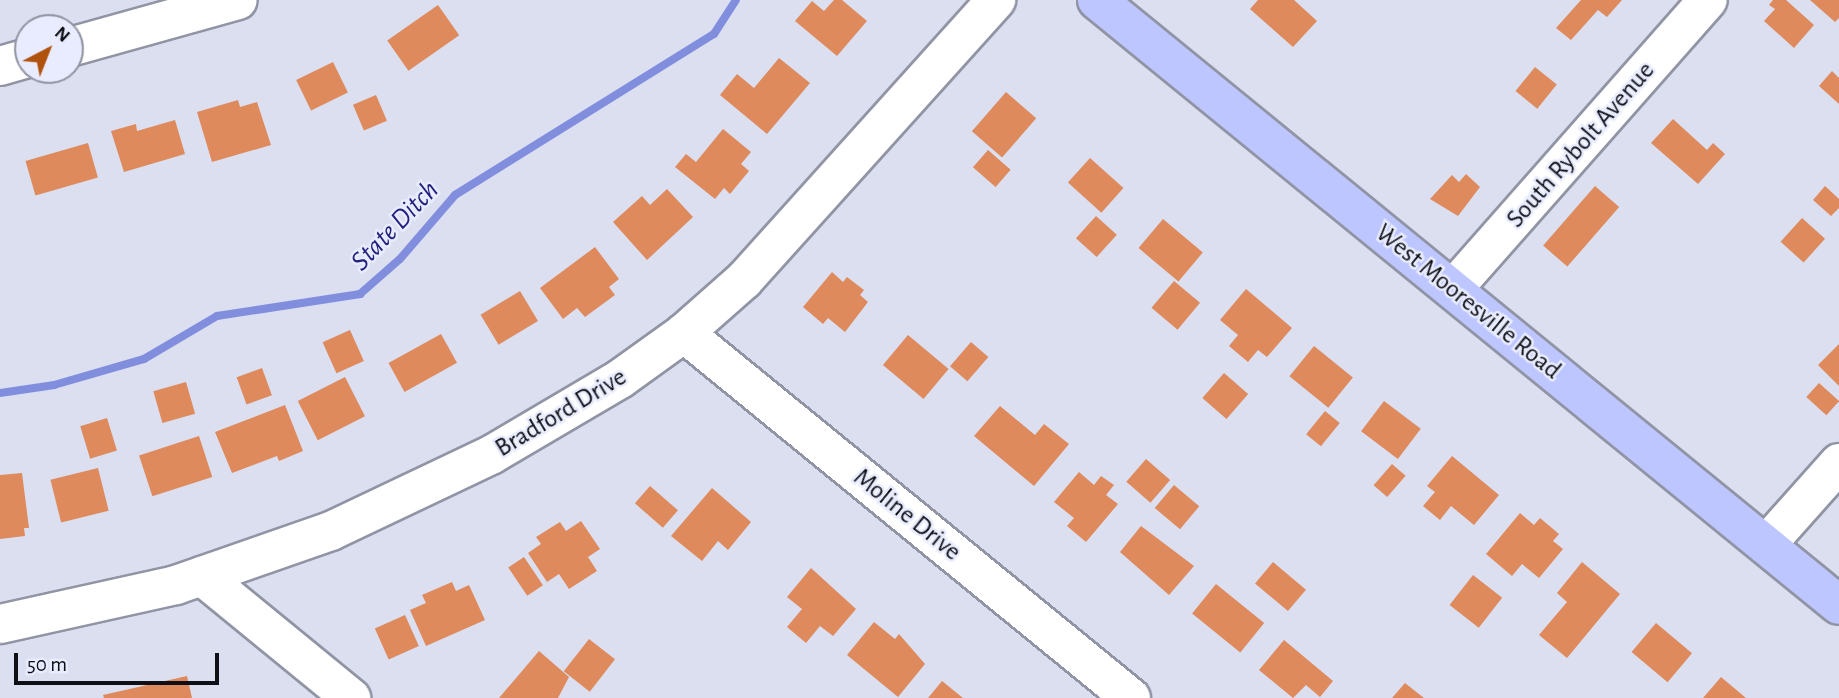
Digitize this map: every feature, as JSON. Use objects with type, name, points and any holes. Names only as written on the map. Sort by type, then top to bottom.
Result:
[{"type":"main road","name":"West Mooresville Road","points":[[1112,4],[1453,289],[1839,605]]},
{"type":"street","points":[[84,42],[192,6],[238,0]]},
{"type":"street","name":"Bradford Drive","points":[[0,624],[98,606],[202,576],[331,531],[423,490],[545,425],[684,333],[780,244],[996,0]]},
{"type":"street","name":"South Rybolt Avenue","points":[[1453,289],[1708,0]]},
{"type":"street","name":"Moline Drive","points":[[684,333],[1131,698]]},
{"type":"street","points":[[1766,545],[1839,463]]},
{"type":"street","points":[[202,576],[351,698]]},
{"type":"building","points":[[834,0],[842,0],[867,21],[837,56],[795,21],[812,1],[824,11]]},
{"type":"building","points":[[1258,0],[1294,0],[1317,21],[1293,47],[1250,9]]},
{"type":"building","points":[[1581,0],[1622,0],[1607,17],[1598,10],[1571,40],[1556,28]]},
{"type":"building","points":[[1773,0],[1786,0],[1814,25],[1794,48],[1764,21],[1775,9],[1769,5]]},
{"type":"building","points":[[1810,0],[1839,0],[1839,18],[1835,22]]},
{"type":"building","points":[[438,5],[459,35],[408,71],[387,41]]},
{"type":"building","points":[[779,58],[810,83],[767,134],[720,95],[737,74],[754,88]]},
{"type":"building","points":[[333,62],[348,93],[311,111],[296,80]]},
{"type":"building","points":[[1535,67],[1557,85],[1537,109],[1515,91]]},
{"type":"building","points":[[1832,71],[1839,78],[1839,104],[1819,86]]},
{"type":"building","points":[[1006,92],[1036,118],[1002,157],[972,131]]},
{"type":"building","points":[[376,95],[387,121],[364,131],[353,105]]},
{"type":"building","points":[[238,100],[240,107],[257,102],[271,145],[212,162],[197,112]]},
{"type":"building","points":[[1673,119],[1707,150],[1713,143],[1725,154],[1698,184],[1651,143]]},
{"type":"building","points":[[175,120],[185,154],[124,172],[111,131],[136,124],[137,131]]},
{"type":"building","points":[[723,129],[751,152],[741,164],[749,171],[730,194],[724,188],[715,199],[675,167],[686,154],[696,162]]},
{"type":"building","points":[[88,143],[98,178],[35,196],[26,161]]},
{"type":"building","points":[[988,150],[1011,170],[996,187],[973,167]]},
{"type":"building","points":[[1090,158],[1123,188],[1101,213],[1068,183]]},
{"type":"building","points":[[1466,174],[1480,187],[1458,216],[1430,199],[1452,175],[1459,182]]},
{"type":"building","points":[[1595,186],[1619,207],[1567,267],[1543,246]]},
{"type":"building","points":[[1825,186],[1839,199],[1839,208],[1831,216],[1813,200]]},
{"type":"building","points":[[667,189],[693,217],[647,260],[613,222],[642,196],[650,205]]},
{"type":"building","points":[[1096,216],[1117,235],[1097,257],[1076,238]]},
{"type":"building","points":[[1802,218],[1825,239],[1804,263],[1781,242]]},
{"type":"building","points":[[1163,219],[1203,252],[1178,282],[1139,248]]},
{"type":"building","points":[[595,247],[619,279],[609,287],[615,295],[585,317],[577,308],[563,319],[540,288]]},
{"type":"building","points":[[832,272],[843,282],[847,277],[864,290],[860,295],[868,302],[845,332],[828,318],[823,324],[803,307]]},
{"type":"building","points":[[1174,281],[1200,303],[1178,330],[1152,308]]},
{"type":"building","points":[[1246,289],[1292,328],[1267,357],[1258,350],[1248,362],[1229,346],[1238,335],[1220,320]]},
{"type":"building","points":[[520,291],[538,321],[499,345],[481,315]]},
{"type":"building","points":[[350,330],[364,361],[336,373],[323,342]]},
{"type":"building","points":[[441,334],[457,363],[405,392],[389,363]]},
{"type":"building","points":[[908,335],[949,369],[924,399],[883,365]]},
{"type":"building","points":[[971,342],[988,357],[967,381],[950,366]]},
{"type":"building","points":[[1839,344],[1839,386],[1818,365]]},
{"type":"building","points":[[1314,346],[1353,377],[1328,408],[1289,376]]},
{"type":"building","points":[[262,368],[272,395],[247,404],[237,377]]},
{"type":"building","points":[[1224,373],[1248,394],[1227,419],[1202,398]]},
{"type":"building","points":[[345,377],[365,416],[318,440],[298,401]]},
{"type":"building","points":[[186,382],[195,414],[162,423],[153,391]]},
{"type":"building","points":[[1819,383],[1839,401],[1826,415],[1806,397]]},
{"type":"building","points":[[1384,401],[1421,429],[1398,459],[1361,431]]},
{"type":"building","points":[[285,405],[303,451],[279,461],[277,456],[232,473],[215,432]]},
{"type":"building","points":[[1000,406],[1035,435],[1044,424],[1069,444],[1034,486],[974,436]]},
{"type":"building","points":[[1325,411],[1340,423],[1321,446],[1306,434]]},
{"type":"building","points":[[107,418],[117,451],[90,459],[80,426]]},
{"type":"building","points":[[199,436],[212,477],[152,496],[139,455]]},
{"type":"building","points":[[1452,456],[1499,495],[1474,525],[1451,506],[1440,520],[1423,506],[1435,492],[1427,486]]},
{"type":"building","points":[[1146,459],[1170,480],[1150,503],[1126,482]]},
{"type":"building","points":[[1392,464],[1406,476],[1387,497],[1374,485]]},
{"type":"building","points":[[98,468],[109,511],[61,523],[50,480]]},
{"type":"building","points":[[1079,472],[1094,485],[1101,476],[1114,485],[1106,495],[1118,504],[1086,542],[1067,526],[1074,518],[1054,502]]},
{"type":"building","points":[[22,473],[29,528],[24,528],[25,536],[0,539],[0,475]]},
{"type":"building","points":[[1174,485],[1199,506],[1180,529],[1155,508]]},
{"type":"building","points":[[650,486],[678,510],[663,528],[635,503]]},
{"type":"building","points":[[712,488],[751,522],[728,550],[718,541],[702,561],[671,536]]},
{"type":"building","points":[[1520,513],[1534,525],[1540,518],[1559,534],[1553,541],[1563,549],[1539,578],[1522,564],[1512,576],[1486,554]]},
{"type":"building","points":[[581,521],[600,549],[588,557],[597,571],[569,589],[559,574],[547,582],[528,553],[541,544],[536,537],[560,522],[566,531]]},
{"type":"building","points":[[1141,526],[1194,566],[1169,595],[1120,552]]},
{"type":"building","points":[[524,557],[543,585],[527,596],[508,568]]},
{"type":"building","points":[[1273,562],[1306,590],[1288,611],[1255,583]]},
{"type":"building","points":[[1582,562],[1620,594],[1567,658],[1539,635],[1567,602],[1557,593]]},
{"type":"building","points":[[811,568],[856,609],[833,636],[820,626],[806,643],[787,627],[802,609],[787,597]]},
{"type":"building","points":[[1473,575],[1502,598],[1479,628],[1450,605]]},
{"type":"building","points":[[452,582],[456,591],[469,585],[485,620],[426,646],[410,610],[426,603],[422,595]]},
{"type":"building","points":[[1216,584],[1264,623],[1240,653],[1192,614]]},
{"type":"building","points":[[405,615],[419,646],[389,659],[375,628]]},
{"type":"building","points":[[874,622],[895,639],[899,634],[925,664],[898,697],[847,655]]},
{"type":"building","points":[[1656,623],[1692,653],[1668,682],[1632,652]]},
{"type":"building","points":[[589,639],[615,659],[590,692],[564,671]]},
{"type":"building","points":[[1284,640],[1333,681],[1320,697],[1306,685],[1293,698],[1259,670]]},
{"type":"building","points":[[539,651],[569,677],[558,698],[499,698]]},
{"type":"building","points":[[187,676],[192,698],[104,698],[103,695]]},
{"type":"building","points":[[1721,677],[1746,698],[1703,698]]},
{"type":"building","points":[[942,681],[963,698],[928,698]]},
{"type":"building","points":[[1405,683],[1424,698],[1392,698]]},
{"type":"waterway","name":"State Ditch","points":[[0,393],[54,385],[144,359],[217,316],[360,294],[400,259],[455,195],[714,34],[736,0]]}]
